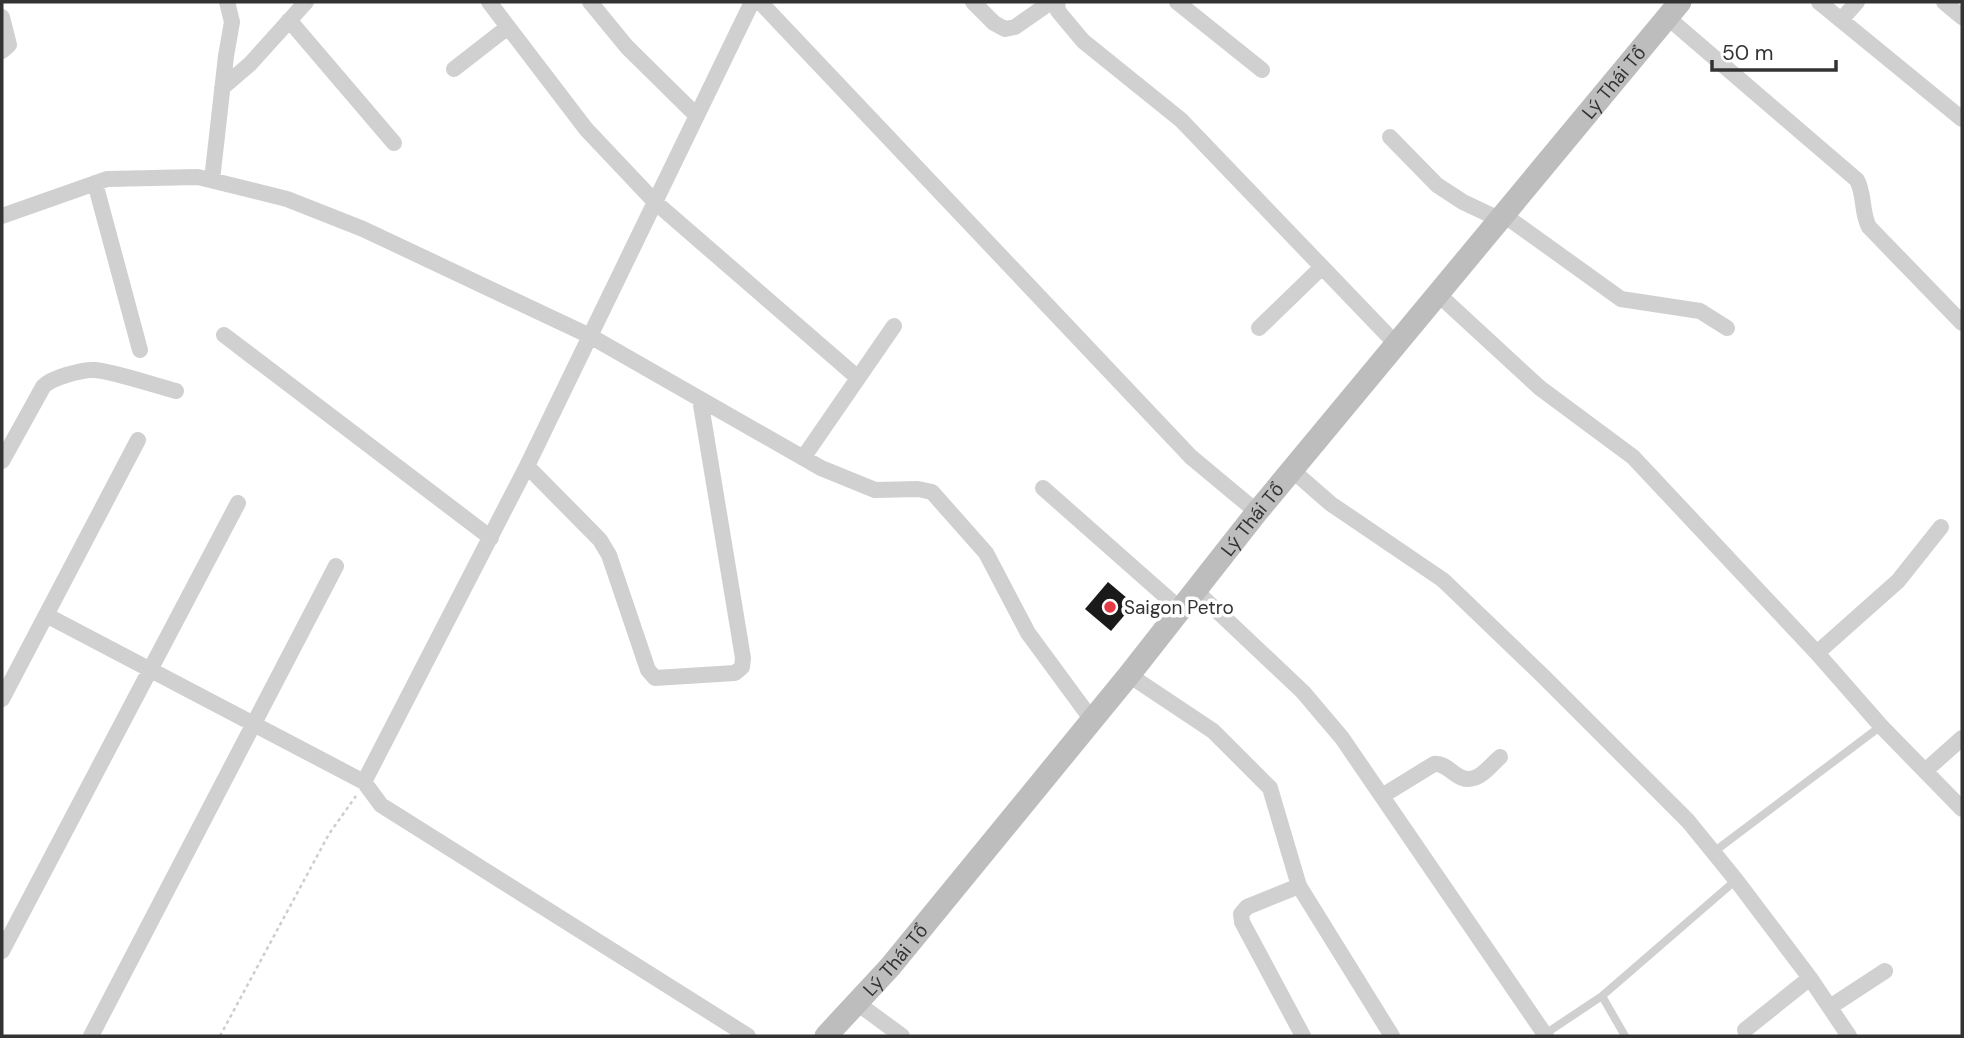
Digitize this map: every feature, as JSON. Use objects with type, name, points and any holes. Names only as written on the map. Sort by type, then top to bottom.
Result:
[{"type":"main road","name":"Lý Thái Tổ","points":[[826,1036],[899,957],[1129,676],[1257,512],[1673,9]]},
{"type":"street","points":[[212,180],[232,22],[227,2]]},
{"type":"street","points":[[222,88],[250,64],[306,2]]},
{"type":"street","points":[[489,2],[586,129],[655,202],[858,378]]},
{"type":"street","points":[[590,2],[627,47],[697,116]]},
{"type":"street","points":[[973,2],[994,23],[1005,29],[1015,27],[1051,2]]},
{"type":"street","points":[[1057,2],[1058,11],[1083,41],[1181,120],[1397,345]]},
{"type":"street","points":[[1177,2],[1262,70]]},
{"type":"street","points":[[1819,2],[1962,119]]},
{"type":"street","points":[[1841,20],[1857,2]]},
{"type":"street","points":[[1944,2],[1962,17]]},
{"type":"street","points":[[364,782],[527,466],[750,3],[1191,457],[1257,512]]},
{"type":"street","points":[[1673,9],[1857,180],[1862,189],[1864,218],[1869,226],[1962,323]]},
{"type":"street","points":[[2,17],[9,45],[2,51]]},
{"type":"street","points":[[289,20],[394,143]]},
{"type":"street","points":[[454,69],[508,27]]},
{"type":"street","points":[[1390,137],[1437,185],[1463,202],[1502,217],[1621,299],[1700,311],[1727,328]]},
{"type":"street","points":[[2,216],[107,179],[198,177],[287,199],[363,229],[590,335],[821,468],[874,490],[918,489],[932,492],[986,553],[1028,633],[1092,720]]},
{"type":"street","points":[[95,183],[141,351]]},
{"type":"street","points":[[1259,328],[1322,267]]},
{"type":"street","points":[[1439,295],[1540,388],[1633,457],[1817,653],[1881,726],[1962,809]]},
{"type":"street","points":[[803,458],[894,326]]},
{"type":"street","points":[[224,335],[491,538]]},
{"type":"street","points":[[2,461],[43,387],[54,379],[93,370],[176,391]]},
{"type":"street","points":[[527,466],[600,540],[609,555],[648,670],[655,678],[735,673],[743,667],[743,658],[700,399]]},
{"type":"street","points":[[2,699],[138,440]]},
{"type":"street","points":[[1292,470],[1331,504],[1443,580],[1544,676],[1688,821],[1715,851],[1810,978],[1849,1036]]},
{"type":"street","points":[[1043,488],[1180,609]]},
{"type":"street","points":[[2,951],[238,503]]},
{"type":"street","points":[[1817,653],[1898,581],[1941,527]]},
{"type":"street","points":[[91,1036],[336,566]]},
{"type":"street","points":[[1195,590],[1303,692],[1342,738],[1546,1035]]},
{"type":"street","points":[[46,615],[364,782],[381,805],[748,1036]]},
{"type":"street","points":[[1129,676],[1213,731],[1270,788],[1299,886],[1392,1036]]},
{"type":"street","points":[[1925,771],[1962,738]]},
{"type":"street","points":[[1382,796],[1434,764],[1440,763],[1465,779],[1476,778],[1500,757]]},
{"type":"street","points":[[1299,886],[1247,907],[1241,914],[1242,922],[1303,1036]]},
{"type":"street","points":[[1830,1007],[1885,971]]},
{"type":"street","points":[[1745,1030],[1810,978]]},
{"type":"street","points":[[857,1003],[902,1036]]},
{"type":"lane","points":[[1715,851],[1881,726]]},
{"type":"lane","points":[[1546,1035],[1602,996],[1736,880]]},
{"type":"lane","points":[[1602,996],[1625,1036]]},
{"type":"path","points":[[220,1036],[329,834],[348,810],[364,782]]},
{"type":"building","name":"Saigon Petro","points":[[1108,582],[1134,604],[1111,631],[1085,609]]},
{"type":"place","name":"Saigon Petro","points":[[1110,607]]}]
